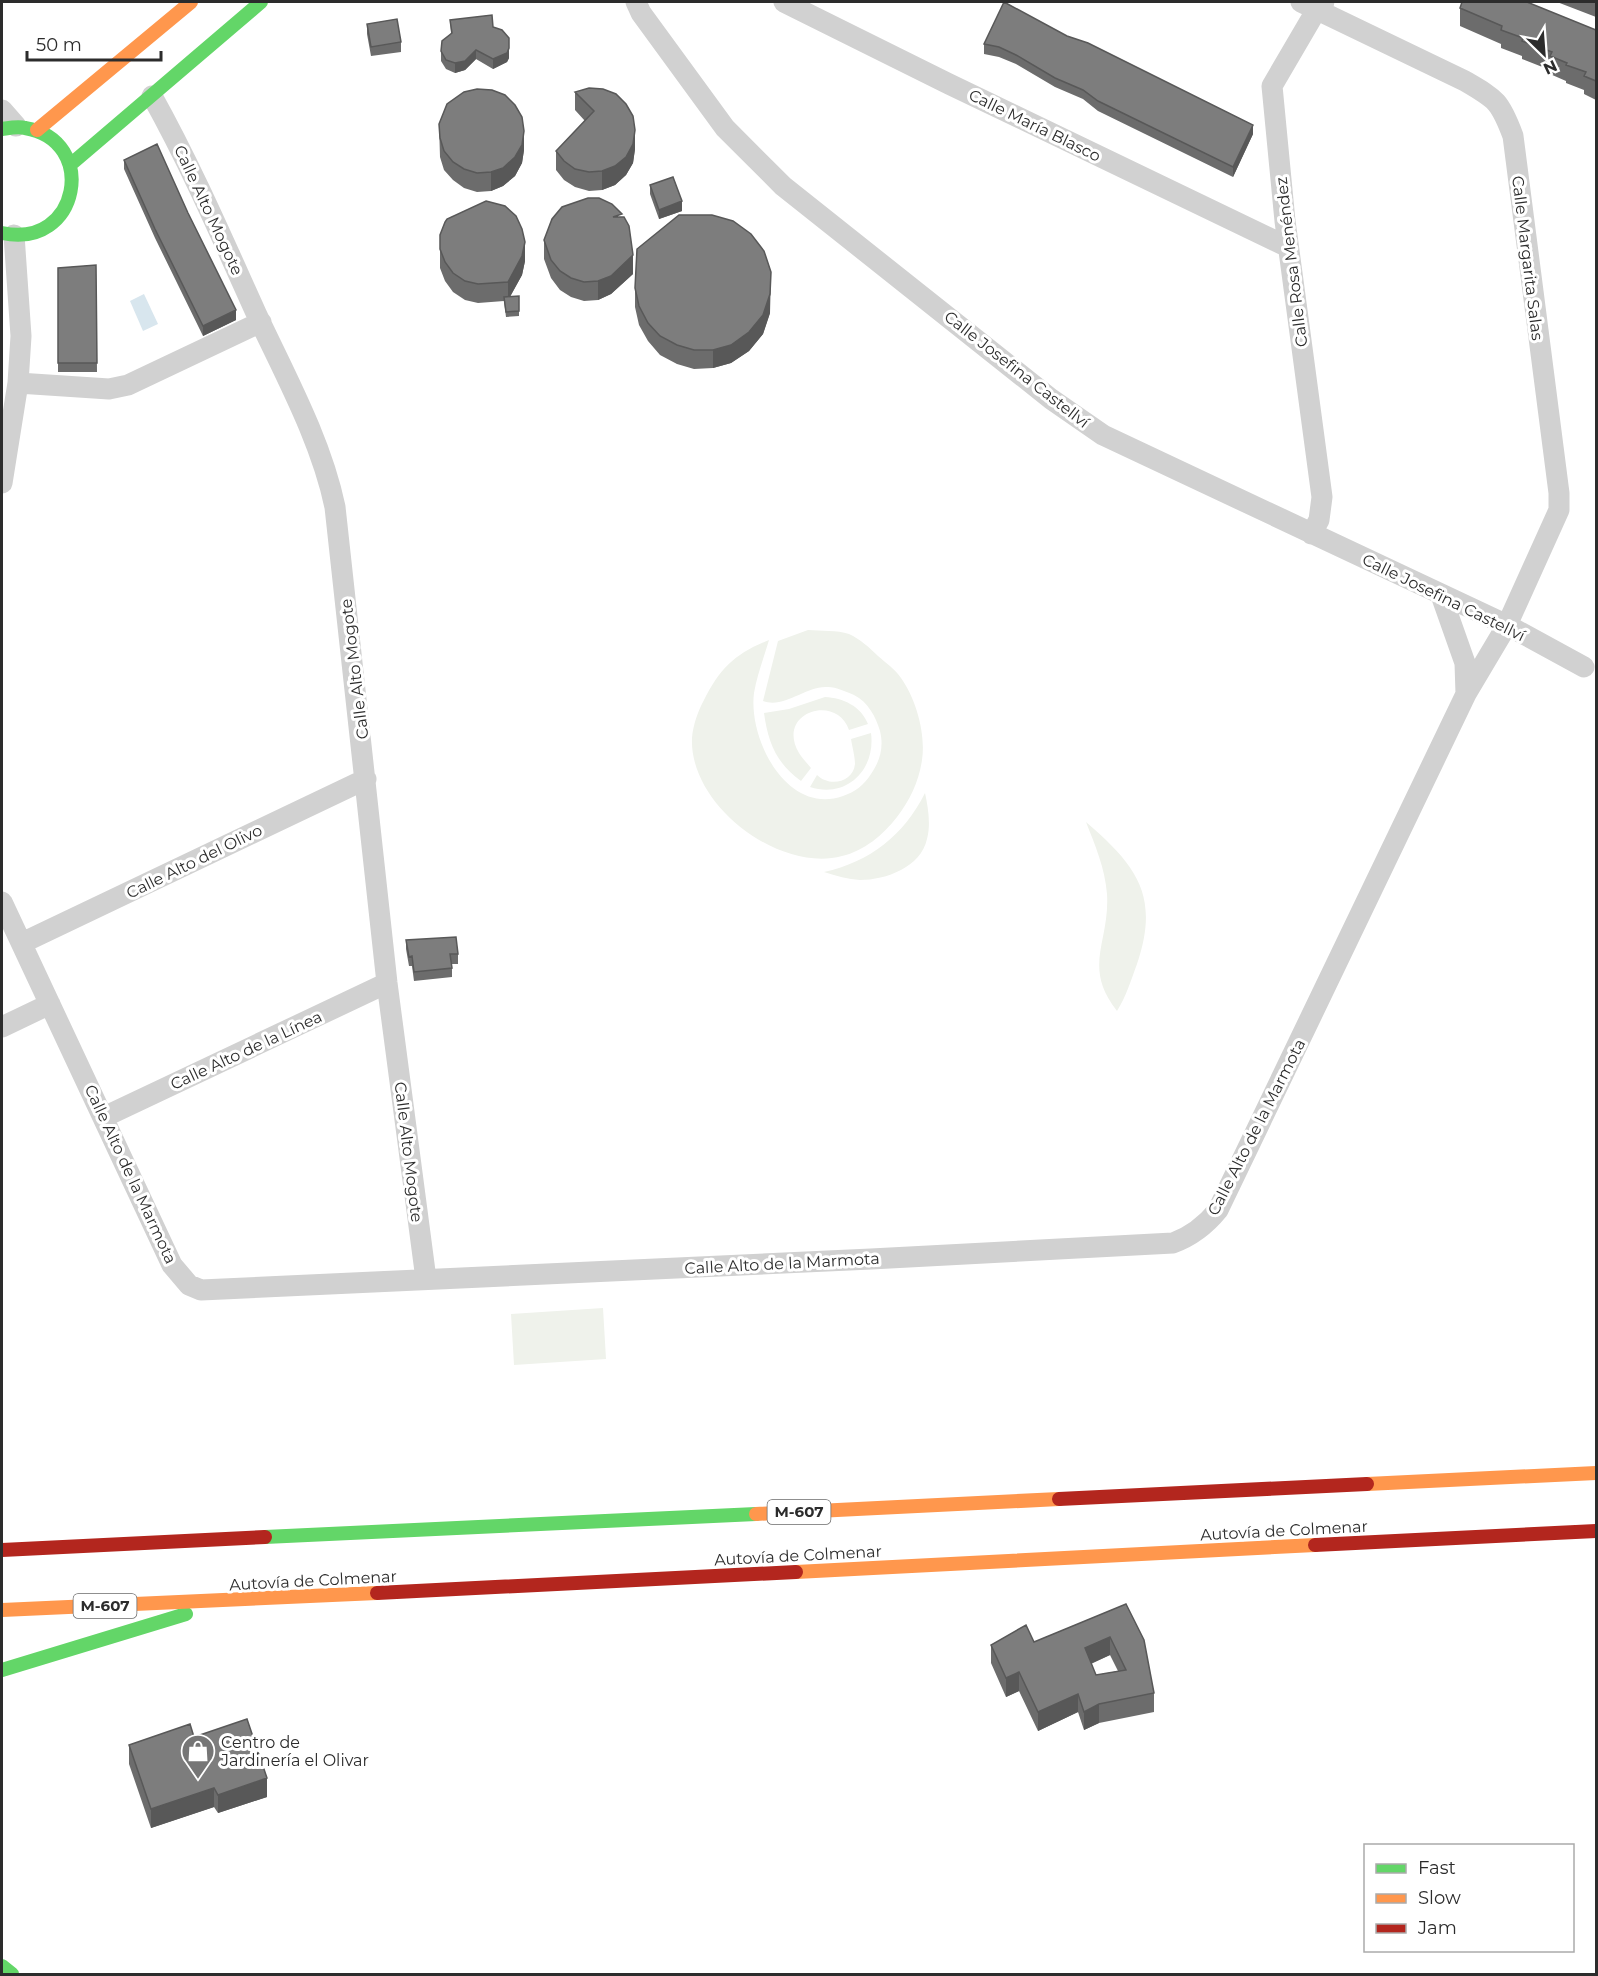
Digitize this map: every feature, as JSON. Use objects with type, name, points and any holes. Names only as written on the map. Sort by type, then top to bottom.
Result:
[{"type":"main road","points":[[38,130],[191,2]]},
{"type":"main road","points":[[70,165],[261,2]]},
{"type":"main road","points":[[8,234],[27,235],[51,224],[61,215],[71,191],[72,178],[70,165],[58,144],[48,136],[38,130],[9,128]]},
{"type":"main road","name":"M-607","points":[[2,1550],[1596,1473]]},
{"type":"main road","name":"Autovía de Colmenar","points":[[2,1610],[209,1602],[1596,1531]]},
{"type":"main road","points":[[2,1670],[181,1616],[209,1602]]},
{"type":"main road","points":[[2,1966],[12,1974]]},
{"type":"street","name":"Calle Josefina Castellví","points":[[636,2],[661,41],[725,128],[783,186],[1051,399],[1103,435],[1507,626],[1584,667]]},
{"type":"street","name":"Calle María Blasco","points":[[784,2],[1288,247]]},
{"type":"street","name":"Calle Rosa Menéndez","points":[[1311,534],[1319,520],[1323,497],[1288,247],[1272,86],[1314,4]]},
{"type":"street","name":"Calle Margarita Salas","points":[[1314,4],[1491,96],[1504,112],[1512,136],[1558,493],[1558,510],[1507,626]]},
{"type":"street","name":"Calle Alto Mogote","points":[[152,96],[174,135],[261,322],[321,455],[330,481],[335,507],[366,779],[387,983],[426,1279]]},
{"type":"street","points":[[2,110],[9,128]]},
{"type":"street","points":[[2,483],[18,383],[21,336],[8,234]]},
{"type":"street","points":[[18,383],[109,389],[128,385],[261,322]]},
{"type":"street","name":"Calle Alto de la Marmota","points":[[1441,595],[1465,663],[1466,694]]},
{"type":"street","name":"Calle Alto de la Marmota","points":[[2,902],[172,1265],[189,1286],[201,1290],[1173,1243],[1199,1230],[1218,1210],[1466,694],[1507,626]]},
{"type":"street","name":"Calle Alto del Olivo","points":[[22,943],[366,779]]},
{"type":"street","name":"Calle Alto de la Línea","points":[[104,1117],[387,983]]},
{"type":"street","points":[[2,1027],[50,1004]]},
{"type":"shaded area","points":[[144,294],[158,324],[143,331],[130,301]]},
{"type":"shaded area","points":[[808,630],[849,634],[865,644],[893,669],[911,696],[919,717],[923,739],[921,768],[916,783],[906,804],[892,824],[872,841],[850,854],[817,859],[792,854],[766,844],[742,828],[722,809],[705,787],[695,763],[692,738],[700,709],[723,670],[747,650],[769,640],[755,686],[754,711],[765,751],[775,769],[789,784],[805,795],[823,799],[843,796],[862,785],[877,764],[882,743],[876,720],[871,710],[863,702],[848,692],[828,687],[812,689],[779,702],[763,701],[778,641]]},
{"type":"shaded area","points":[[825,697],[851,704],[861,712],[868,724],[849,730],[842,719],[833,712],[822,710],[810,712],[801,718],[795,727],[794,739],[799,753],[811,768],[801,781],[779,759],[771,743],[764,713],[789,709]]},
{"type":"shaded area","points":[[871,733],[869,759],[856,778],[835,789],[823,790],[810,787],[817,775],[834,782],[850,775],[855,764],[851,739]]},
{"type":"shaded area","points":[[925,793],[929,822],[927,839],[918,857],[910,864],[881,878],[860,880],[824,872],[871,854],[884,844],[907,822]]},
{"type":"shaded area","points":[[1086,822],[1119,853],[1131,868],[1144,901],[1146,919],[1144,940],[1137,964],[1117,1011],[1101,981],[1099,967],[1107,911],[1107,894],[1102,866]]},
{"type":"shaded area","points":[[603,1308],[606,1359],[514,1365],[511,1314]]},
{"type":"building","points":[[1004,2],[1067,36],[1088,43],[1253,125],[1233,167],[1098,101],[1083,90],[1055,78],[1016,55],[999,47],[984,44]]},
{"type":"building","points":[[1462,2],[1527,2],[1596,30],[1596,81],[1584,76],[1586,72],[1550,56],[1552,52],[1522,41],[1523,38],[1501,30],[1502,26],[1460,8]]},
{"type":"building","points":[[492,15],[493,27],[502,30],[509,38],[507,53],[493,59],[476,50],[465,61],[455,63],[446,60],[441,51],[442,41],[452,33],[450,20]]},
{"type":"building","points":[[397,19],[401,42],[371,47],[367,24]]},
{"type":"building","points":[[589,88],[603,89],[616,94],[633,116],[635,130],[633,144],[626,157],[615,166],[602,171],[589,172],[575,169],[556,151],[594,111],[575,92]]},
{"type":"building","points":[[477,89],[492,90],[505,95],[522,117],[524,131],[522,145],[515,157],[503,168],[491,172],[477,173],[453,162],[444,151],[440,138],[439,124],[447,104],[464,92]]},
{"type":"building","points":[[157,144],[236,310],[203,326],[124,160]]},
{"type":"building","points":[[673,177],[682,201],[659,210],[650,185]]},
{"type":"building","points":[[588,198],[599,198],[612,204],[622,214],[613,217],[624,217],[629,226],[633,255],[611,276],[598,281],[584,282],[560,271],[551,260],[544,240],[552,219],[562,207]]},
{"type":"building","points":[[486,201],[505,206],[516,216],[522,229],[525,242],[522,256],[508,282],[478,284],[465,281],[453,273],[440,249],[440,235],[447,219]]},
{"type":"building","points":[[679,215],[712,215],[733,221],[751,234],[764,251],[771,272],[770,294],[763,315],[749,332],[731,345],[713,350],[694,350],[677,345],[660,336],[648,323],[639,306],[635,288],[637,249]]},
{"type":"building","points":[[96,265],[97,363],[58,363],[58,268]]},
{"type":"building","points":[[519,296],[519,311],[506,312],[504,297]]},
{"type":"building","points":[[456,937],[458,954],[450,954],[452,968],[414,972],[412,956],[409,957],[406,940]]},
{"type":"building","points":[[1126,1604],[1144,1640],[1154,1693],[1099,1704],[1084,1712],[1078,1694],[1038,1712],[1019,1672],[1006,1678],[991,1645],[1026,1625],[1034,1642]],"holes":[[[1110,1637],[1126,1670],[1096,1675],[1085,1648]]]},
{"type":"building","name":"Centro de Jardinería el Olivar","points":[[247,1719],[267,1778],[218,1795],[214,1788],[151,1809],[129,1745],[190,1724],[194,1737]]},
{"type":"traffic: fast","points":[[70,165],[261,2]]},
{"type":"traffic: fast","points":[[2,129],[22,127],[48,137],[64,152],[71,171],[70,191],[63,210],[49,225],[28,234],[2,233]]},
{"type":"traffic: fast","points":[[265,1537],[756,1514]]},
{"type":"traffic: fast","points":[[2,1670],[186,1614]]},
{"type":"traffic: fast","points":[[2,1966],[12,1974]]},
{"type":"traffic: slow","points":[[37,130],[191,2]]},
{"type":"traffic: slow","points":[[1367,1484],[1596,1473]]},
{"type":"traffic: slow","points":[[756,1514],[1059,1499]]},
{"type":"traffic: slow","points":[[796,1572],[1315,1545]]},
{"type":"traffic: slow","points":[[2,1610],[377,1593]]},
{"type":"traffic: jam","points":[[1059,1499],[1367,1484]]},
{"type":"traffic: jam","points":[[1315,1545],[1596,1531]]},
{"type":"traffic: jam","points":[[2,1550],[265,1537]]},
{"type":"traffic: jam","points":[[377,1593],[796,1572]]},
{"type":"place","name":"Centro de Jardinería el Olivar","points":[[198,1780]]}]
